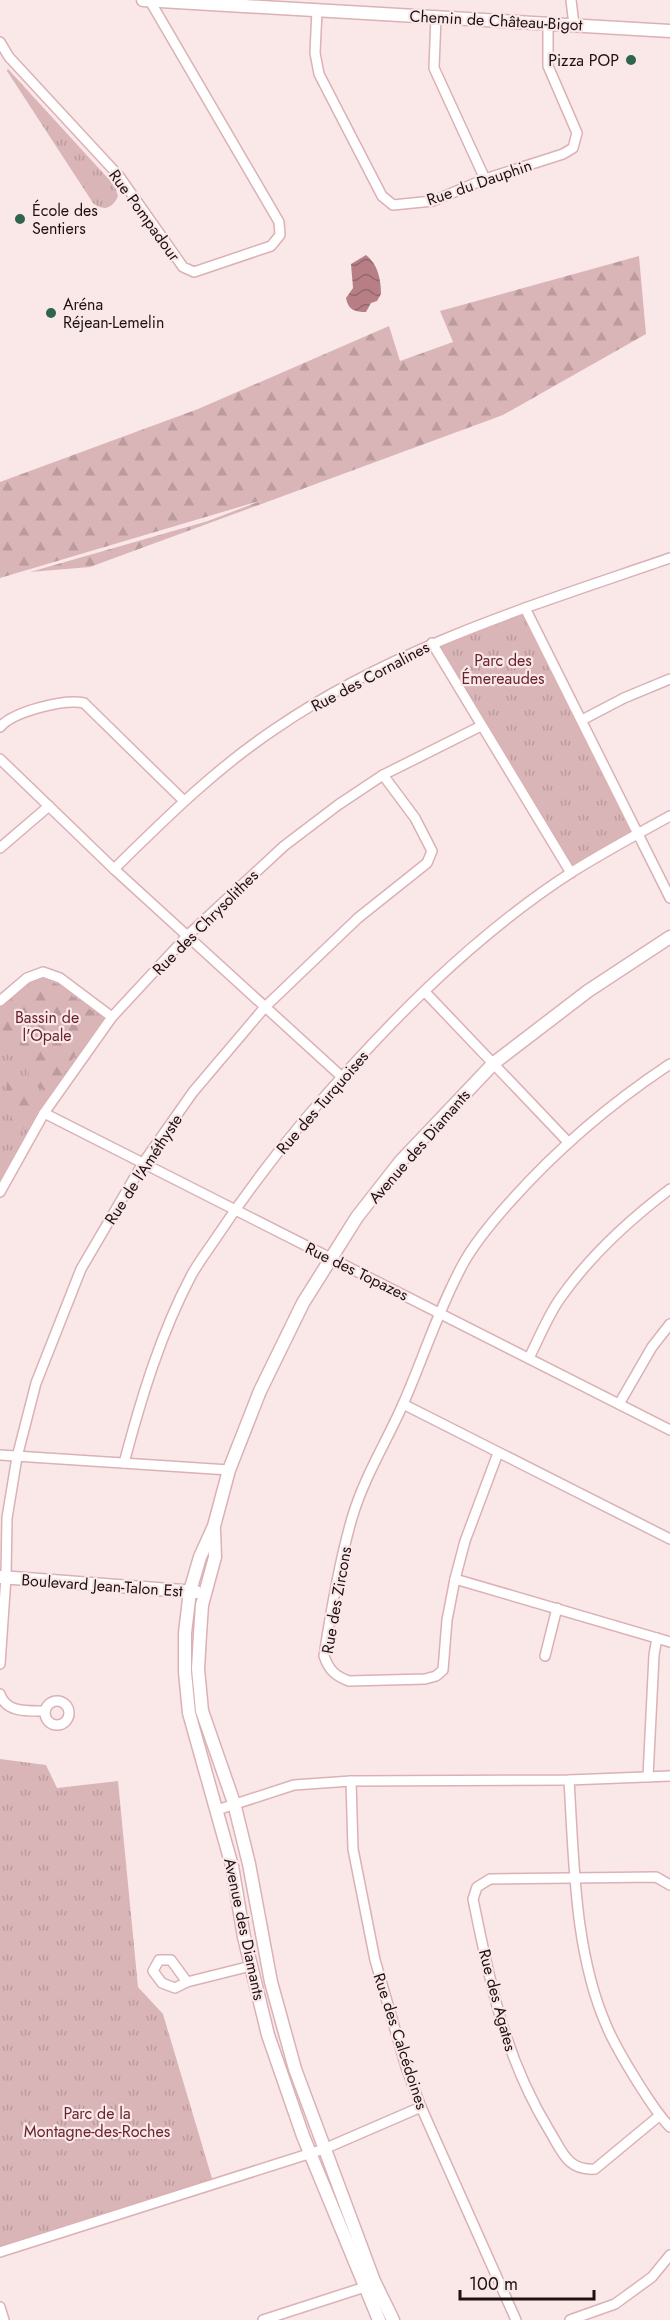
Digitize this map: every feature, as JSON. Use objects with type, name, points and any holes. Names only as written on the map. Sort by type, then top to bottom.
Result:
[{"type":"street","name":"Chemin de Château-Bigot","points":[[142,0],[670,31]]},
{"type":"street","name":"Rue Pompadour","points":[[0,42],[9,57],[119,176],[183,267],[194,272],[271,246],[280,235],[279,222],[150,0]]},
{"type":"street","points":[[571,0],[574,26]]},
{"type":"street","name":"Rue du Dauphin","points":[[317,10],[315,53],[319,74],[382,196],[393,205],[433,201],[486,179],[563,154],[573,148],[577,133],[548,66],[548,23]]},
{"type":"street","points":[[436,17],[434,68],[486,179]]},
{"type":"street","name":"Rue des Cornalines","points":[[114,869],[183,800],[221,769],[275,728],[348,685],[432,643],[670,558]]},
{"type":"street","points":[[525,608],[670,898]]},
{"type":"street","points":[[432,643],[571,873]]},
{"type":"street","points":[[582,720],[624,698],[670,679]]},
{"type":"street","points":[[0,727],[12,718],[62,702],[84,703],[183,800]]},
{"type":"street","name":"Rue des Chrysolithes","points":[[0,1192],[44,1113],[112,1017],[187,936],[284,846],[338,805],[383,775],[481,726]]},
{"type":"street","points":[[0,759],[114,869],[342,1077]]},
{"type":"street","name":"Rue de l'Améthyste","points":[[0,1664],[6,1518],[17,1456],[36,1383],[81,1269],[143,1163],[193,1092],[265,1007],[358,918],[428,863],[432,851],[415,818],[383,775]]},
{"type":"street","points":[[0,848],[49,806]]},
{"type":"street","name":"Rue des Turquoises","points":[[124,1463],[144,1389],[163,1338],[192,1275],[234,1211],[284,1145],[382,1033],[496,928],[571,873],[670,816]]},
{"type":"street","name":"Avenue des Diamants","points":[[379,2320],[310,2154],[268,2035],[251,1966],[232,1866],[189,1713],[185,1642],[190,1592],[200,1557],[214,1526],[229,1470],[260,1391],[303,1304],[357,1217],[400,1162],[494,1063],[588,991],[670,938]]},
{"type":"street","points":[[0,1000],[27,978],[43,972],[60,978],[112,1017]]},
{"type":"street","points":[[425,992],[568,1142]]},
{"type":"street","name":"Rue des Zircons","points":[[498,1453],[465,1541],[455,1579],[447,1620],[443,1670],[436,1676],[425,1680],[349,1681],[338,1677],[328,1668],[324,1656],[352,1517],[363,1487],[403,1404],[440,1312],[463,1263],[485,1230],[523,1186],[568,1142],[670,1064]]},
{"type":"street","name":"Rue des Topazes","points":[[44,1113],[670,1430]]},
{"type":"street","points":[[529,1358],[558,1302],[573,1282],[604,1248],[670,1189]]},
{"type":"street","points":[[619,1404],[652,1347],[670,1324]]},
{"type":"street","points":[[403,1404],[670,1539]]},
{"type":"street","points":[[0,1455],[229,1470]]},
{"type":"street","name":"Avenue des Diamants","points":[[214,1526],[215,1557],[205,1593],[198,1670],[202,1711],[234,1803],[249,1864],[263,1943],[283,2029],[298,2080],[374,2281],[393,2320]]},
{"type":"street","name":"Boulevard Jean-Talon Est","points":[[3,1577],[205,1593]]},
{"type":"street","points":[[455,1579],[670,1642]]},
{"type":"street","points":[[544,1656],[557,1608]]},
{"type":"street","points":[[648,1777],[654,1655],[657,1638]]},
{"type":"street","points":[[0,1694],[6,1704],[14,1709],[45,1711]]},
{"type":"street","points":[[217,1810],[294,1785],[351,1781],[569,1780],[670,1776]]},
{"type":"street","points":[[569,1780],[575,1877],[592,1986],[603,2017],[630,2070],[659,2116],[670,2127]]},
{"type":"street","name":"Rue des Calcédoines","points":[[351,1781],[353,1849],[375,1960],[403,2057],[421,2108],[516,2320]]},
{"type":"street","points":[[575,1877],[656,1877],[670,1885]]},
{"type":"street","name":"Rue des Agates","points":[[575,1877],[490,1879],[477,1887],[474,1893],[473,1899],[493,1995],[506,2041],[533,2104],[567,2160],[576,2167],[595,2169],[659,2116]]},
{"type":"street","points":[[187,1982],[251,1966]]},
{"type":"street","points":[[0,2252],[310,2154],[421,2108]]},
{"type":"street","points":[[570,2320],[615,2304],[652,2277],[670,2255]]},
{"type":"street","points":[[263,2320],[364,2287]]},
{"type":"street","points":[[0,2307],[4,2320]]},
{"type":"green space","points":[[8,69],[115,186],[118,196],[111,206],[104,208],[93,203],[7,71]]},
{"type":"green space","points":[[639,256],[646,334],[503,415],[90,567],[30,572],[208,521],[263,500],[0,578],[0,482],[198,409],[389,326],[400,361],[453,342],[440,311]]},
{"type":"green space","name":"Parc des Émereaudes","points":[[525,608],[638,833],[571,873],[432,643]]},
{"type":"green space","name":"Bassin de l'Opale","points":[[43,972],[112,1017],[44,1113],[0,1192],[0,1001]]},
{"type":"green space","points":[[45,976],[95,1013],[99,1022],[49,1092],[35,1086],[28,1078],[29,1058],[19,1043],[8,1034],[0,1037],[0,1007],[36,977]]},
{"type":"green space","points":[[17,1077],[23,1091],[40,1105],[16,1139],[10,1132],[9,1122],[20,1103],[6,1092],[7,1080]]},
{"type":"green space","name":"Parc de la Montagne-des-Roches","points":[[0,1759],[46,1765],[57,1788],[118,1781],[138,1987],[163,2014],[214,2185],[0,2252]]},
{"type":"water","points":[[366,255],[378,273],[381,294],[377,301],[371,303],[366,312],[362,312],[350,308],[346,298],[353,288],[351,264]]},
{"type":"place","name":"Pizza POP","points":[[631,60]]},
{"type":"place","name":"École des Sentiers","points":[[20,219]]},
{"type":"place","name":"Aréna Réjean‑Lemelin","points":[[51,313]]}]
